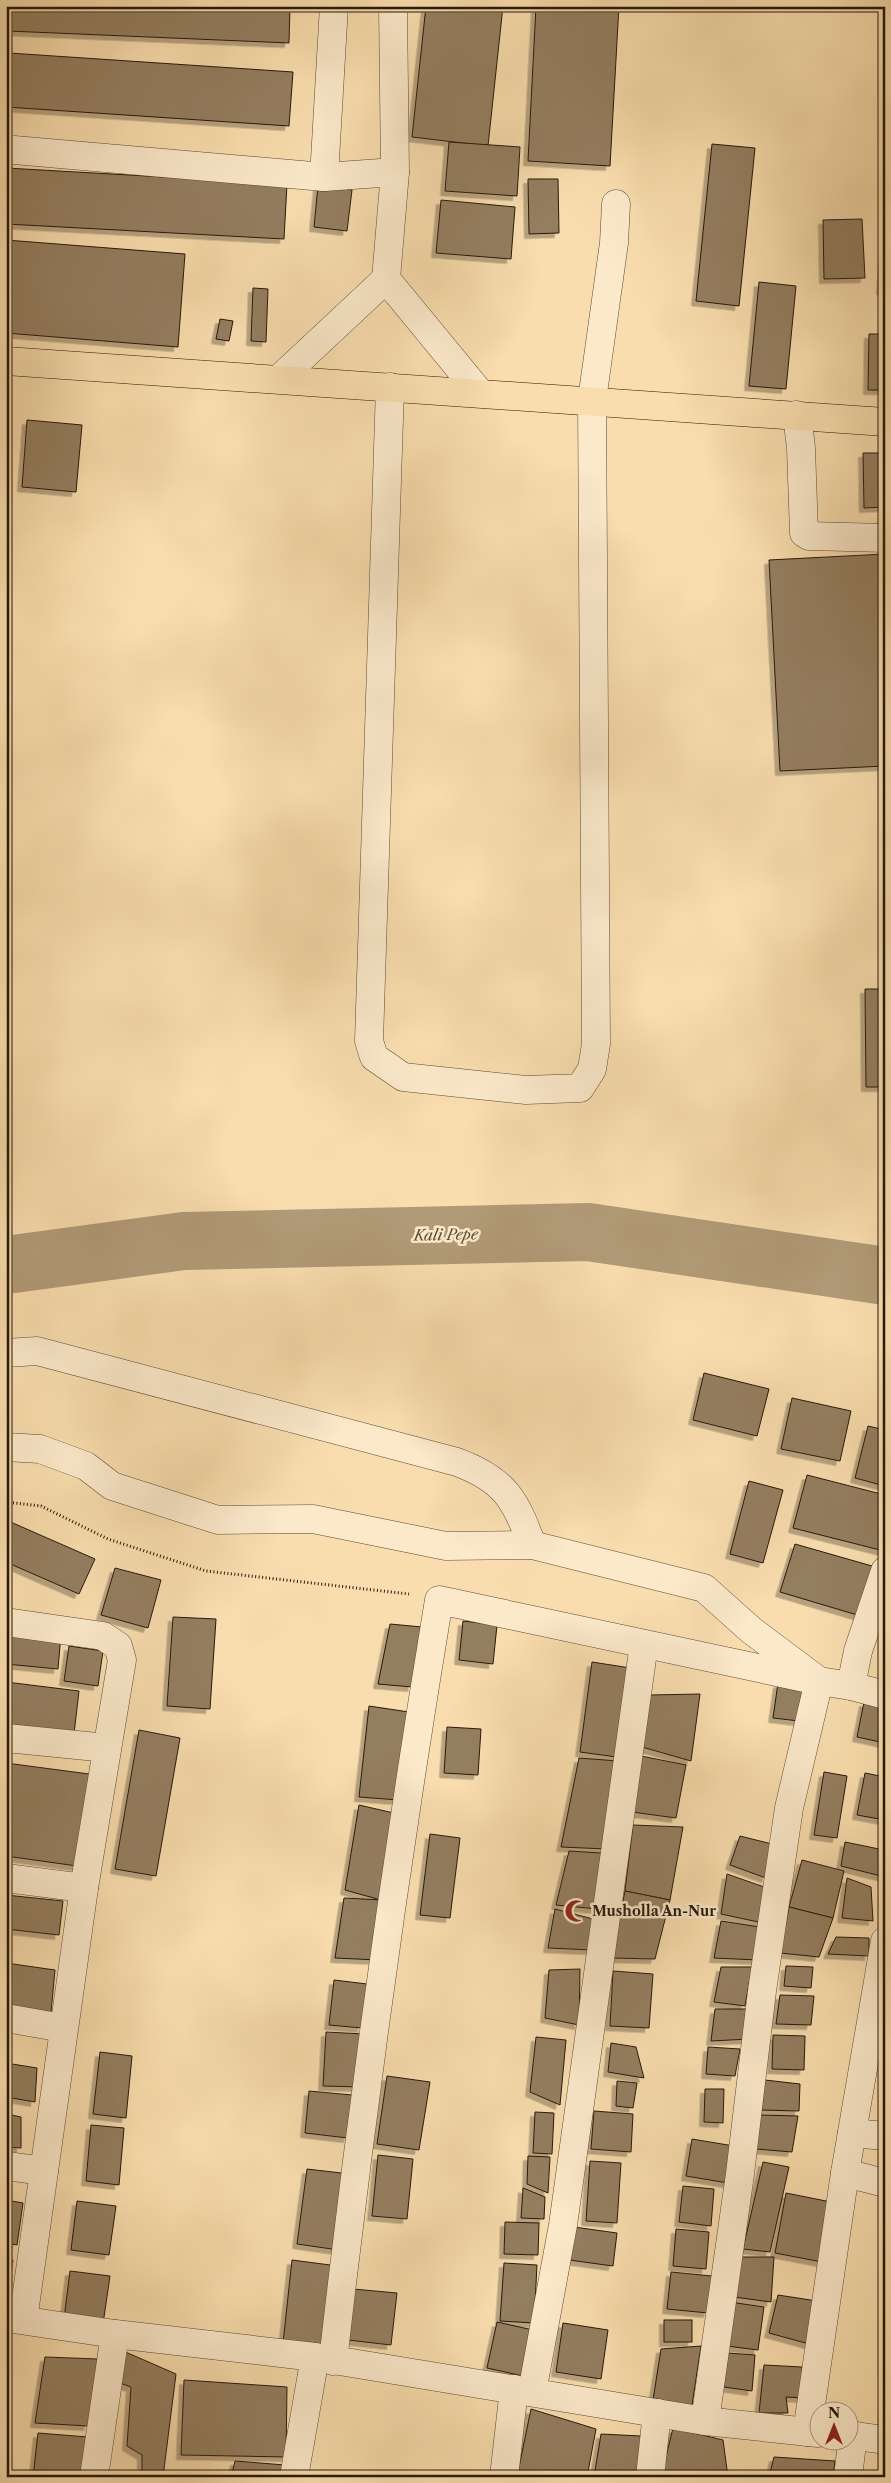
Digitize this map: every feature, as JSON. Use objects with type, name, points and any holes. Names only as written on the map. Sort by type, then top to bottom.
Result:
[{"type":"main road","points":[[6,361],[479,392],[885,422]]},
{"type":"street","points":[[324,177],[334,6]]},
{"type":"street","points":[[279,379],[386,279],[396,172],[393,6]]},
{"type":"street","points":[[14,150],[324,177],[396,172]]},
{"type":"street","points":[[390,387],[369,1041],[374,1057],[403,1077],[526,1090],[580,1088],[592,1069],[596,1044],[592,400],[614,243],[616,204]]},
{"type":"street","points":[[386,279],[479,392]]},
{"type":"street","points":[[797,415],[802,448],[804,533],[809,536],[885,538]]},
{"type":"street","points":[[6,1353],[37,1351],[458,1462],[480,1470],[502,1486],[520,1514],[532,1545]]},
{"type":"street","points":[[6,1447],[40,1449],[86,1466],[112,1486],[218,1520],[312,1519],[446,1546],[532,1545],[704,1588],[750,1630],[819,1681]]},
{"type":"street","points":[[851,1686],[858,1651],[885,1571]]},
{"type":"street","points":[[294,2477],[324,2359],[352,2194],[388,1923],[439,1600],[819,1681],[851,1686],[885,1695]]},
{"type":"street","points":[[6,1622],[103,1636],[118,1646],[122,1660],[84,1888],[44,2171],[14,2319],[115,2334],[324,2359],[705,2421],[808,2431]]},
{"type":"street","points":[[504,2477],[563,2224],[644,1644]]},
{"type":"street","points":[[705,2421],[740,2174],[762,1991],[789,1808],[819,1681]]},
{"type":"street","points":[[6,1738],[107,1748]]},
{"type":"street","points":[[6,1878],[84,1888]]},
{"type":"street","points":[[817,2400],[845,2173],[885,1941]]},
{"type":"street","points":[[6,2018],[63,2028]]},
{"type":"street","points":[[852,2133],[885,2136]]},
{"type":"street","points":[[6,2166],[44,2171]]},
{"type":"street","points":[[845,2173],[885,2183]]},
{"type":"street","points":[[94,2477],[115,2334]]},
{"type":"street","points":[[650,2477],[657,2414]]},
{"type":"street","points":[[858,2436],[885,2440]]},
{"type":"street","points":[[848,2477],[850,2450]]},
{"type":"path","points":[[6,1502],[41,1506],[108,1539],[206,1571],[404,1594],[439,1600]]},
{"type":"building","points":[[10,6],[290,6],[289,43],[8,31]]},
{"type":"building","points":[[426,6],[503,6],[488,146],[412,137]]},
{"type":"building","points":[[536,6],[619,6],[610,166],[528,161]]},
{"type":"building","points":[[9,53],[293,72],[289,126],[6,107]]},
{"type":"building","points":[[449,142],[520,147],[517,196],[445,191]]},
{"type":"building","points":[[712,144],[755,148],[739,306],[696,301]]},
{"type":"building","points":[[6,168],[287,184],[284,239],[6,224]]},
{"type":"building","points":[[528,179],[558,179],[559,233],[529,234]]},
{"type":"building","points":[[318,186],[352,190],[347,231],[314,227]]},
{"type":"building","points":[[441,200],[515,207],[511,259],[436,253]]},
{"type":"building","points":[[862,219],[865,278],[824,279],[823,220]]},
{"type":"building","points":[[885,239],[885,290],[881,290]]},
{"type":"building","points":[[6,240],[185,254],[178,347],[6,333]]},
{"type":"building","points":[[759,282],[796,286],[786,389],[749,386]]},
{"type":"building","points":[[253,288],[268,289],[266,342],[251,341]]},
{"type":"building","points":[[220,319],[233,321],[229,341],[216,339]]},
{"type":"building","points":[[869,334],[885,334],[885,390],[868,390]]},
{"type":"building","points":[[27,420],[82,425],[76,492],[22,487]]},
{"type":"building","points":[[863,453],[885,453],[885,507],[864,508]]},
{"type":"building","points":[[885,554],[885,766],[780,771],[769,560]]},
{"type":"building","points":[[865,989],[885,989],[885,1087],[866,1087]]},
{"type":"building","points":[[704,1373],[769,1389],[757,1436],[693,1420]]},
{"type":"building","points":[[792,1398],[851,1411],[840,1461],[781,1449]]},
{"type":"building","points":[[868,1426],[885,1430],[885,1486],[855,1478]]},
{"type":"building","points":[[807,1475],[885,1495],[884,1551],[793,1528]]},
{"type":"building","points":[[749,1481],[783,1490],[763,1563],[730,1554]]},
{"type":"building","points":[[6,1520],[95,1559],[79,1594],[6,1562]]},
{"type":"building","points":[[795,1544],[879,1568],[864,1617],[780,1592]]},
{"type":"building","points":[[115,1568],[161,1580],[148,1628],[101,1615]]},
{"type":"building","points":[[173,1617],[216,1619],[210,1709],[167,1706]]},
{"type":"building","points":[[463,1621],[497,1625],[493,1664],[459,1660]]},
{"type":"building","points":[[390,1624],[422,1627],[412,1687],[378,1684]]},
{"type":"building","points":[[6,1628],[61,1634],[58,1669],[6,1664]]},
{"type":"building","points":[[69,1646],[103,1651],[98,1686],[64,1681]]},
{"type":"building","points":[[592,1662],[637,1669],[624,1758],[580,1752]]},
{"type":"building","points":[[6,1682],[79,1691],[74,1734],[6,1725]]},
{"type":"building","points":[[778,1683],[804,1687],[799,1721],[773,1718]]},
{"type":"building","points":[[700,1694],[691,1761],[642,1747],[650,1695]]},
{"type":"building","points":[[864,1702],[885,1706],[885,1743],[857,1737]]},
{"type":"building","points":[[369,1706],[409,1712],[399,1800],[359,1797]]},
{"type":"building","points":[[447,1727],[481,1729],[478,1775],[444,1773]]},
{"type":"building","points":[[139,1730],[180,1738],[156,1876],[115,1869]]},
{"type":"building","points":[[641,1756],[686,1765],[676,1818],[632,1812]]},
{"type":"building","points":[[579,1758],[618,1761],[607,1849],[561,1847]]},
{"type":"building","points":[[6,1763],[89,1774],[77,1866],[6,1856]]},
{"type":"building","points":[[824,1772],[847,1776],[837,1838],[814,1835]]},
{"type":"building","points":[[865,1773],[885,1777],[885,1820],[857,1815]]},
{"type":"building","points":[[359,1805],[398,1814],[381,1900],[345,1890]]},
{"type":"building","points":[[633,1825],[683,1827],[670,1900],[625,1891]]},
{"type":"building","points":[[430,1834],[460,1838],[450,1918],[420,1915]]},
{"type":"building","points":[[740,1836],[772,1844],[766,1878],[730,1865]]},
{"type":"building","points":[[845,1842],[884,1850],[885,1877],[841,1866]]},
{"type":"building","points":[[569,1851],[601,1853],[597,1909],[556,1905]]},
{"type":"building","points":[[802,1860],[844,1871],[833,1918],[789,1907]]},
{"type":"building","points":[[727,1874],[767,1888],[763,1923],[721,1914]]},
{"type":"building","points":[[847,1878],[871,1887],[873,1921],[842,1918]]},
{"type":"building","points":[[625,1891],[670,1900],[655,1959],[611,1958]]},
{"type":"building","points":[[6,1895],[63,1901],[59,1935],[6,1929]]},
{"type":"building","points":[[344,1898],[381,1900],[378,1960],[335,1958]]},
{"type":"building","points":[[789,1907],[833,1918],[819,1957],[780,1953]]},
{"type":"building","points":[[555,1909],[597,1920],[592,1950],[548,1948]]},
{"type":"building","points":[[721,1921],[766,1928],[758,1960],[714,1958]]},
{"type":"building","points":[[836,1937],[869,1938],[869,1956],[828,1954]]},
{"type":"building","points":[[6,1963],[55,1970],[51,2012],[6,2005]]},
{"type":"building","points":[[786,1966],[813,1967],[811,1988],[784,1986]]},
{"type":"building","points":[[721,1967],[752,1967],[745,2006],[714,2002]]},
{"type":"building","points":[[580,1969],[579,2025],[545,2018],[549,1970]]},
{"type":"building","points":[[613,1971],[653,1974],[649,2028],[610,2026]]},
{"type":"building","points":[[334,1980],[367,1984],[362,2028],[329,2025]]},
{"type":"building","points":[[780,1995],[814,1996],[811,2025],[776,2024]]},
{"type":"building","points":[[715,2009],[749,2009],[749,2039],[711,2041]]},
{"type":"building","points":[[326,2032],[364,2034],[361,2087],[323,2086]]},
{"type":"building","points":[[773,2035],[805,2036],[804,2070],[772,2069]]},
{"type":"building","points":[[536,2037],[566,2040],[560,2105],[530,2092]]},
{"type":"building","points":[[611,2043],[636,2047],[644,2078],[608,2072]]},
{"type":"building","points":[[708,2047],[740,2049],[735,2076],[706,2074]]},
{"type":"building","points":[[100,2052],[132,2056],[126,2118],[93,2114]]},
{"type":"building","points":[[6,2063],[37,2068],[35,2102],[6,2097]]},
{"type":"building","points":[[387,2076],[430,2082],[419,2150],[377,2144]]},
{"type":"building","points":[[765,2080],[800,2084],[799,2111],[760,2110]]},
{"type":"building","points":[[617,2081],[637,2083],[633,2108],[616,2106]]},
{"type":"building","points":[[705,2089],[724,2089],[723,2123],[704,2122]]},
{"type":"building","points":[[309,2091],[352,2095],[348,2138],[305,2133]]},
{"type":"building","points":[[594,2111],[633,2114],[631,2152],[591,2149]]},
{"type":"building","points":[[535,2112],[554,2113],[552,2154],[533,2153]]},
{"type":"building","points":[[6,2114],[21,2117],[21,2148],[6,2147]]},
{"type":"building","points":[[760,2115],[798,2116],[792,2152],[756,2149]]},
{"type":"building","points":[[91,2125],[124,2128],[119,2185],[86,2181]]},
{"type":"building","points":[[692,2139],[734,2146],[728,2183],[686,2176]]},
{"type":"building","points":[[378,2155],[413,2159],[407,2219],[372,2216]]},
{"type":"building","points":[[528,2156],[550,2157],[548,2193],[527,2184]]},
{"type":"building","points":[[590,2161],[621,2163],[617,2223],[586,2221]]},
{"type":"building","points":[[763,2162],[789,2167],[770,2252],[743,2249]]},
{"type":"building","points":[[307,2169],[350,2174],[339,2250],[297,2244]]},
{"type":"building","points":[[683,2186],[714,2189],[711,2226],[679,2222]]},
{"type":"building","points":[[523,2188],[545,2197],[544,2219],[521,2218]]},
{"type":"building","points":[[786,2193],[831,2202],[822,2262],[775,2253]]},
{"type":"building","points":[[6,2200],[23,2203],[17,2245],[6,2243]]},
{"type":"building","points":[[77,2201],[116,2206],[109,2255],[71,2250]]},
{"type":"building","points":[[505,2222],[539,2223],[538,2255],[504,2254]]},
{"type":"building","points":[[574,2227],[617,2233],[613,2266],[569,2260]]},
{"type":"building","points":[[676,2229],[709,2232],[706,2269],[673,2266]]},
{"type":"building","points":[[742,2257],[774,2257],[771,2302],[734,2297]]},
{"type":"building","points":[[6,2259],[13,2260],[7,2300],[6,2300]]},
{"type":"building","points":[[292,2260],[338,2266],[329,2353],[283,2343]]},
{"type":"building","points":[[504,2263],[537,2265],[534,2323],[500,2321]]},
{"type":"building","points":[[70,2271],[110,2276],[103,2324],[64,2319]]},
{"type":"building","points":[[671,2272],[712,2276],[708,2313],[667,2309]]},
{"type":"building","points":[[353,2289],[397,2293],[391,2345],[348,2340]]},
{"type":"building","points":[[778,2295],[817,2301],[809,2344],[769,2333]]},
{"type":"building","points":[[730,2302],[764,2307],[758,2350],[727,2346]]},
{"type":"building","points":[[664,2320],[692,2320],[692,2342],[664,2342]]},
{"type":"building","points":[[497,2322],[533,2330],[523,2376],[487,2368]]},
{"type":"building","points":[[563,2323],[608,2330],[601,2379],[556,2372]]},
{"type":"building","points":[[701,2346],[691,2412],[653,2400],[661,2349]]},
{"type":"building","points":[[121,2350],[176,2374],[163,2477],[117,2477],[117,2475],[142,2471],[142,2455],[127,2446],[131,2387],[117,2382]]},
{"type":"building","points":[[727,2353],[755,2355],[752,2391],[724,2387]]},
{"type":"building","points":[[45,2357],[98,2359],[88,2426],[35,2423]]},
{"type":"building","points":[[764,2365],[802,2367],[803,2398],[786,2397],[788,2413],[759,2413]]},
{"type":"building","points":[[184,2380],[287,2387],[286,2457],[181,2455]]},
{"type":"building","points":[[531,2409],[596,2429],[587,2477],[517,2477]]},
{"type":"building","points":[[673,2428],[723,2440],[728,2477],[661,2477]]},
{"type":"building","points":[[38,2433],[88,2437],[80,2477],[33,2477]]},
{"type":"building","points":[[601,2434],[641,2436],[639,2477],[594,2477]]},
{"type":"building","points":[[774,2457],[835,2461],[833,2477],[769,2477]]},
{"type":"building","points":[[235,2461],[285,2465],[283,2477],[231,2477]]},
{"type":"waterway","name":"Kali Pepe","points":[[6,1265],[184,1241],[588,1232],[885,1276]]},
{"type":"place","name":"Musholla An-Nur","points":[[576,1911]]}]
